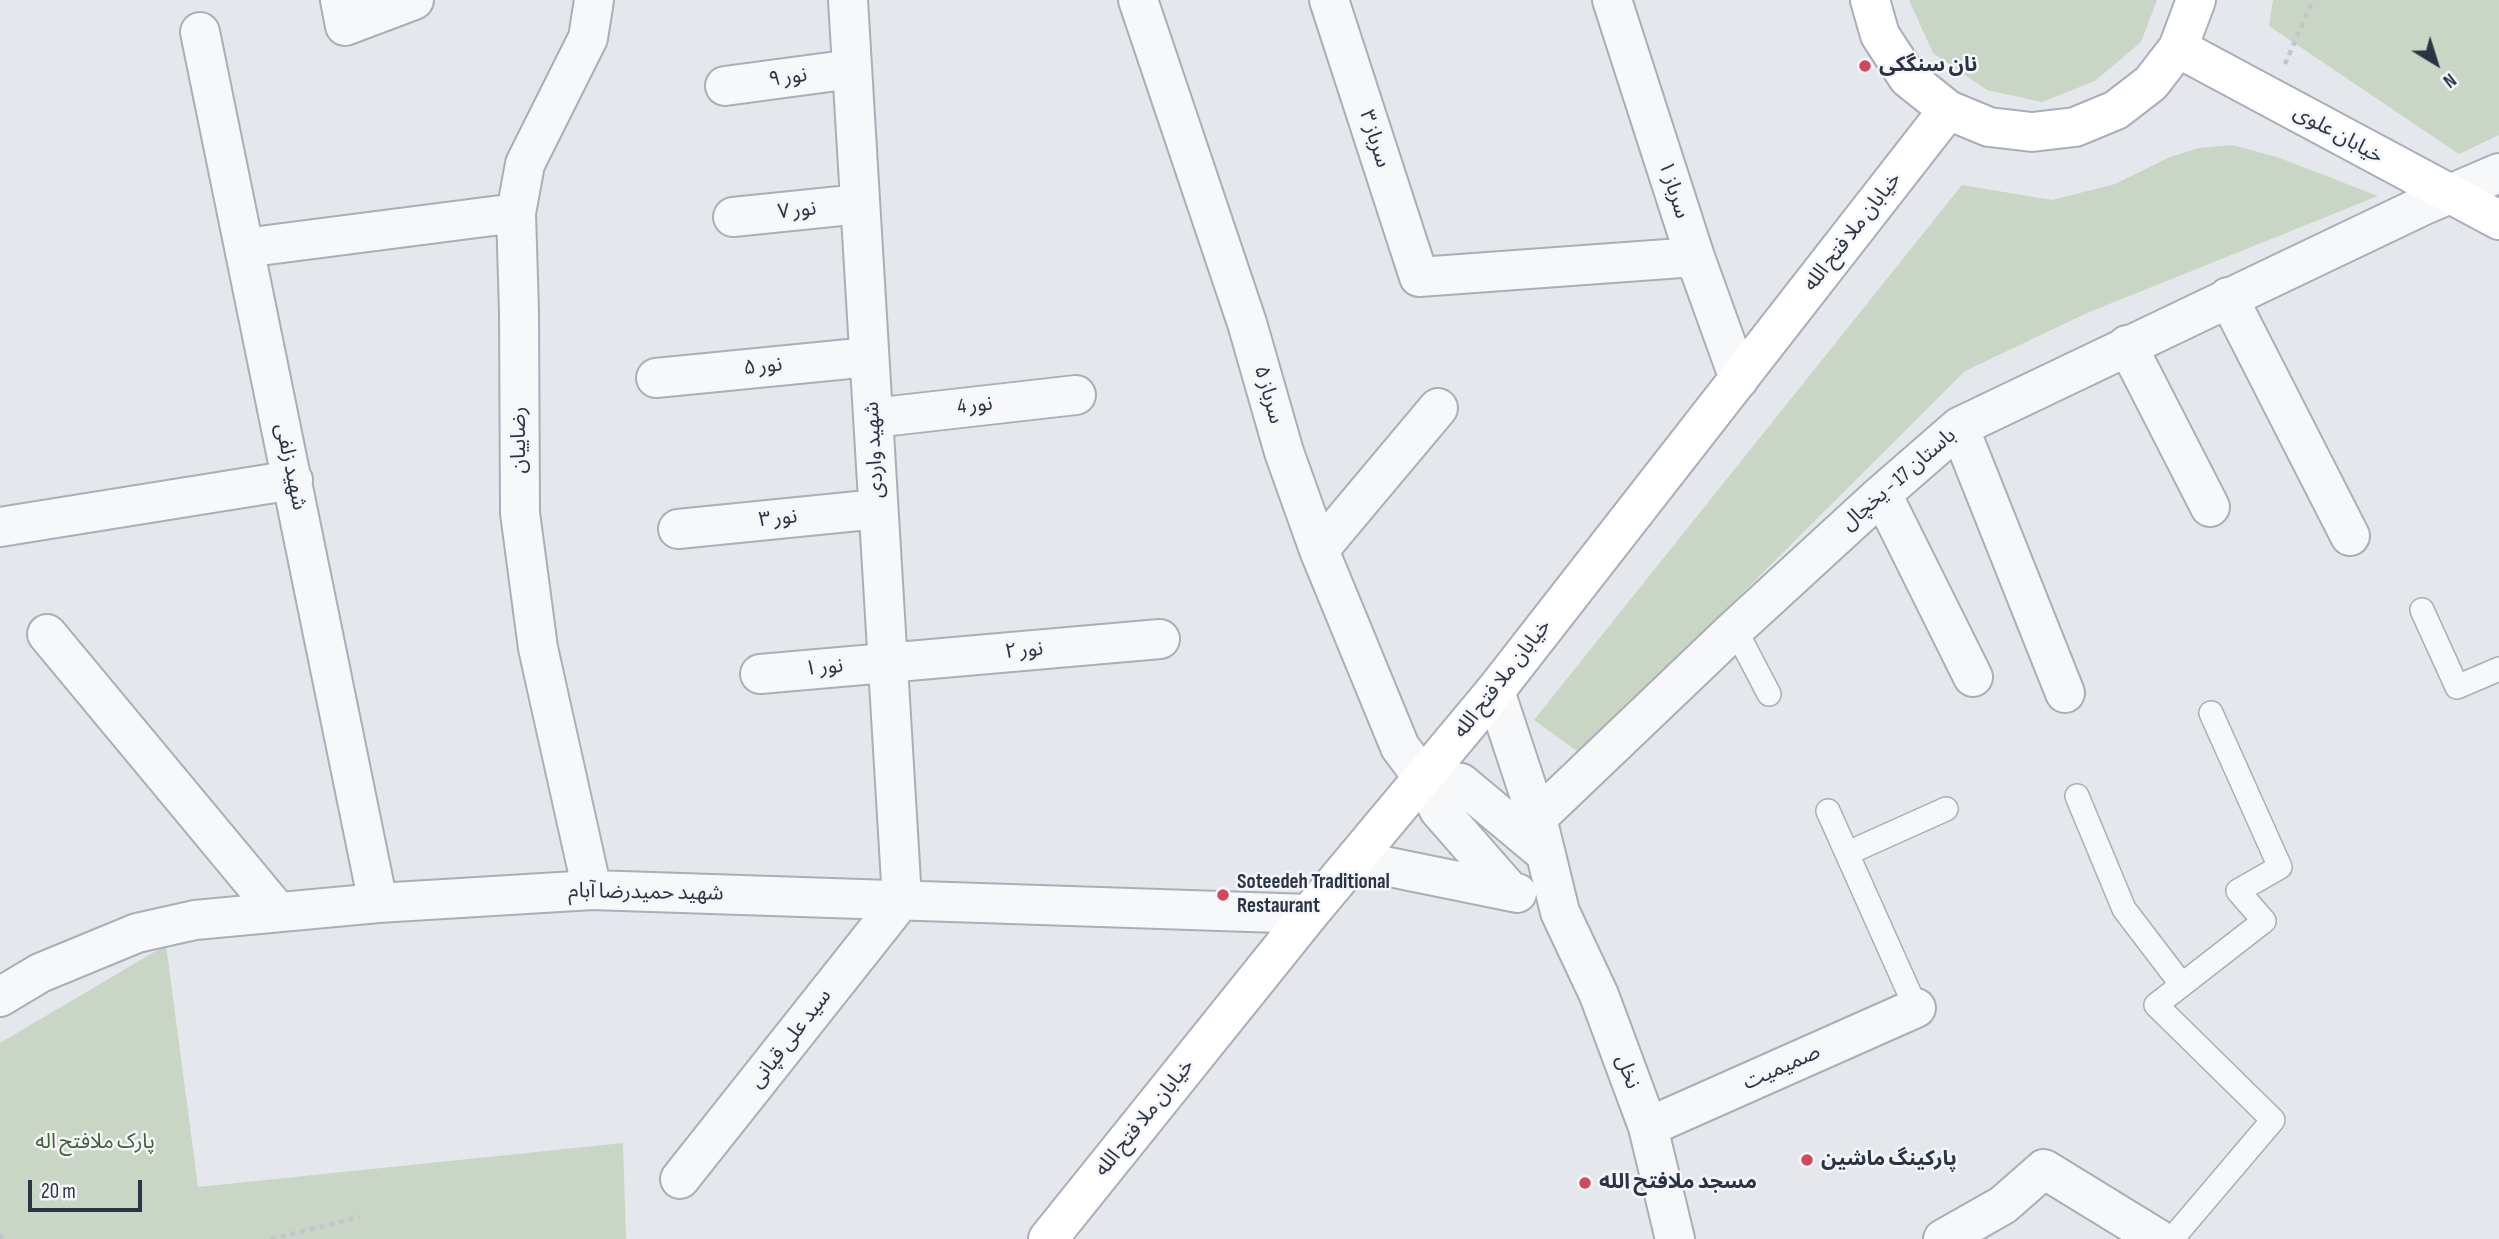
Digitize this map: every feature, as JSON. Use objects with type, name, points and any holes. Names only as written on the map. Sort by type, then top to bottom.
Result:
[{"type":"main road","points":[[1870,0],[1881,36],[1908,78],[1948,110],[1989,127],[2032,132],[2075,127],[2116,110],[2151,83],[2178,48],[2196,0]]},
{"type":"main road","name":"خیابان علوی","points":[[2178,48],[2499,220]]},
{"type":"main road","name":"خیابان ملا فتح الله","points":[[1048,1239],[1309,914],[1495,691],[1948,110]]},
{"type":"street","points":[[340,0],[345,26],[414,0]]},
{"type":"street","name":"رضاییان","points":[[592,890],[538,648],[520,513],[520,312],[516,213],[525,163],[589,38],[594,0]]},
{"type":"street","name":"شهید واردی","points":[[848,0],[902,899]]},
{"type":"street","name":"سرباز ۵","points":[[1138,0],[1247,323],[1284,452],[1319,550],[1400,747],[1423,779],[1439,810],[1510,891]]},
{"type":"street","name":"سرباز ۳","points":[[1329,0],[1419,278],[1695,257]]},
{"type":"street","name":"سرباز ۱","points":[[1612,0],[1695,257],[1739,379]]},
{"type":"street","name":"شهید زلفی","points":[[200,32],[378,903]]},
{"type":"street","name":"نور ۹","points":[[725,86],[852,69]]},
{"type":"street","name":"باستان 17 - یخچال","points":[[1541,836],[1735,629],[1959,427],[2447,194],[2499,173]]},
{"type":"street","name":"نور ۷","points":[[733,217],[860,204]]},
{"type":"street","points":[[244,248],[516,213]]},
{"type":"street","points":[[2228,298],[2350,536]]},
{"type":"street","points":[[2127,345],[2210,507]]},
{"type":"street","name":"نور ۵","points":[[656,378],[869,357]]},
{"type":"street","name":"نور 4","points":[[873,418],[1076,395]]},
{"type":"street","points":[[1319,550],[1438,408]]},
{"type":"street","points":[[1959,427],[2065,693]]},
{"type":"street","points":[[0,527],[293,480]]},
{"type":"street","points":[[1882,494],[1973,677]]},
{"type":"street","name":"نور ۳","points":[[678,529],[878,509]]},
{"type":"street","points":[[47,634],[278,912]]},
{"type":"street","name":"نور ۲","points":[[888,663],[1160,639]]},
{"type":"street","name":"نور ۱","points":[[760,674],[888,663]]},
{"type":"street","name":"نخل","points":[[1495,691],[1541,836],[1560,912],[1599,995],[1648,1127],[1675,1239]]},
{"type":"street","points":[[1423,779],[1461,783],[1541,836]]},
{"type":"street","points":[[1355,860],[1510,891],[1560,912]]},
{"type":"street","name":"شهید حمیدرضا آبام","points":[[0,997],[40,973],[137,933],[195,920],[378,903],[592,890],[1309,914]]},
{"type":"street","name":"سید علی قپانی","points":[[680,1179],[902,899]]},
{"type":"street","name":"صمیمیت","points":[[1648,1127],[1916,1008]]},
{"type":"street","points":[[1943,1239],[2003,1205],[2044,1169],[2158,1239]]},
{"type":"lane","points":[[2422,610],[2457,687],[2499,669]]},
{"type":"lane","points":[[1735,629],[1769,694]]},
{"type":"lane","points":[[2172,1239],[2273,1120],[2156,1005],[2264,921],[2238,891],[2280,867],[2211,713]]},
{"type":"lane","points":[[2077,796],[2124,909],[2182,985]]},
{"type":"lane","points":[[1848,853],[1946,809]]},
{"type":"lane","points":[[1828,811],[1916,1008]]},
{"type":"path","points":[[271,1239],[360,1217]]},
{"type":"green space","points":[[1909,0],[2157,0],[2141,42],[2095,81],[2042,102],[1987,90],[1933,53]]},
{"type":"green space","points":[[2273,0],[2499,0],[2499,135],[2459,154],[2269,26]]},
{"type":"green space","points":[[2232,145],[2277,157],[2378,196],[2087,313],[1965,371],[1581,754],[1534,720],[1962,185],[2052,200],[2115,184],[2170,157],[2199,148]]},
{"type":"green space","name":"پارک ملافتح اله","points":[[166,945],[198,1187],[623,1143],[626,1239],[0,1239],[0,1043]]},
{"type":"place","name":"نان سنگکی","points":[[1865,66]]},
{"type":"place","name":"Soteedeh Traditional Restaurant","points":[[1223,895]]},
{"type":"place","name":"پارکینگ ماشین","points":[[1807,1160]]},
{"type":"place","name":"مسجد ملافتح الله","points":[[1585,1183]]}]
